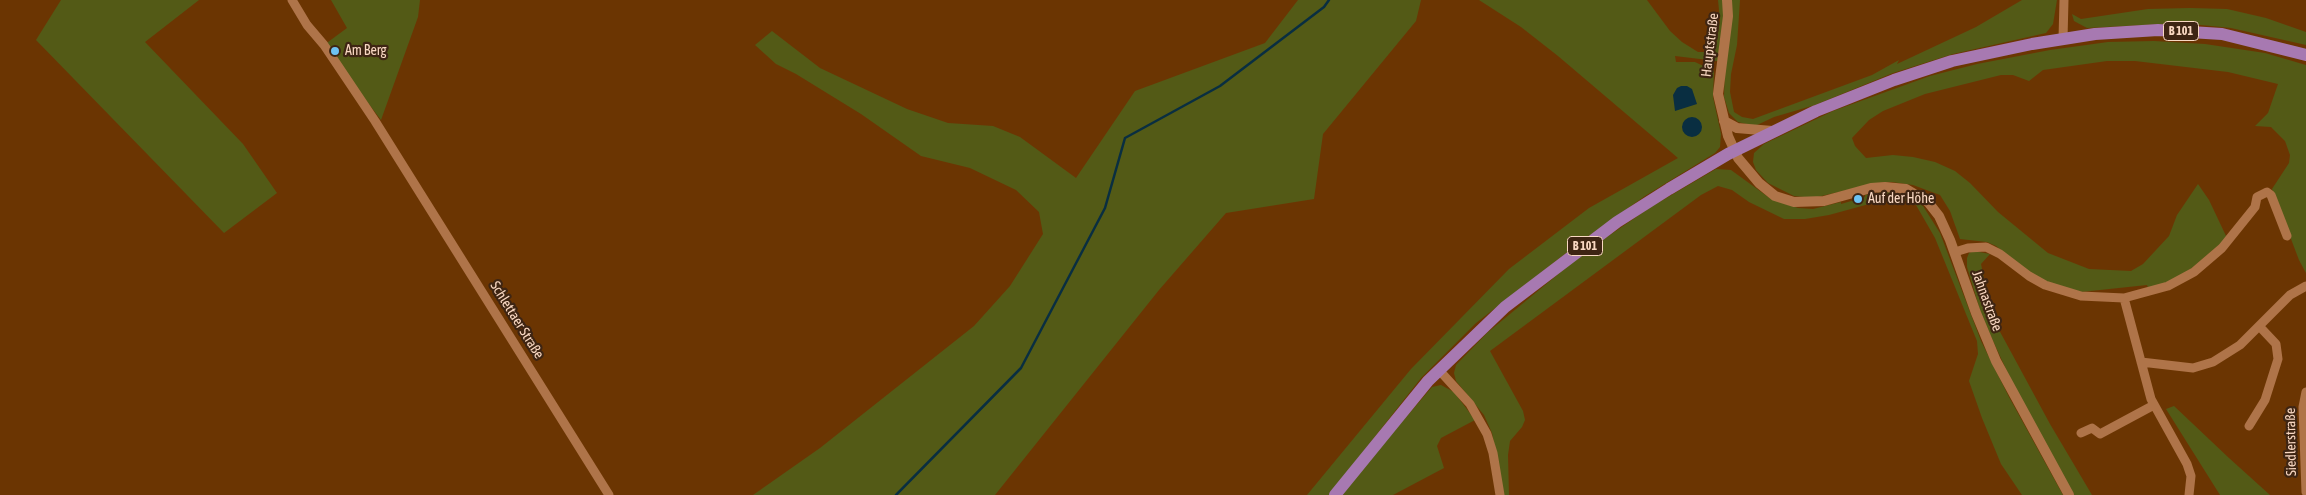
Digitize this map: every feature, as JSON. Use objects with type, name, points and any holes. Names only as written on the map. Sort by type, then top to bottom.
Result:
[{"type":"main road","name":"B 101","points":[[1335,495],[1387,429],[1439,370],[1497,314],[1582,248],[1638,209],[1734,151],[1772,131],[1863,92],[1952,61],[2063,38],[2128,31],[2188,31],[2222,34],[2252,40],[2306,55]]},
{"type":"street","name":"Schlettaer Straße","points":[[292,0],[307,25],[324,45],[401,161],[609,495]]},
{"type":"street","name":"Hauptstraße","points":[[1727,0],[1728,16],[1718,94],[1724,121],[1734,151]]},
{"type":"street","points":[[2063,38],[2064,0]]},
{"type":"street","points":[[1724,121],[1737,128],[1772,131]]},
{"type":"street","name":"Jahnastraße","points":[[1734,151],[1751,176],[1775,196],[1803,203],[1835,199],[1872,188],[1892,187],[1911,191],[1933,208],[1955,252],[1976,313],[1996,361],[2069,495]]},
{"type":"street","points":[[1955,252],[1968,248],[1986,247],[2000,254],[2029,276],[2046,285],[2082,296],[2124,298],[2168,286],[2194,272],[2222,248],[2255,207],[2258,197],[2266,192],[2270,195],[2287,236]]},
{"type":"street","points":[[2141,362],[2193,368],[2222,358],[2260,327],[2290,295],[2306,286]]},
{"type":"street","points":[[2124,298],[2154,405],[2187,464],[2192,482],[2189,495]]},
{"type":"street","name":"Siedlerstraße","points":[[2249,426],[2265,400],[2278,359],[2276,344],[2260,327]]},
{"type":"street","points":[[1439,370],[1470,404],[1487,434],[1493,453],[1500,495]]},
{"type":"street","name":"Siedlerstraße","points":[[2306,392],[2304,406],[2306,492]]},
{"type":"street","points":[[2080,433],[2092,428],[2100,434],[2154,405]]},
{"type":"green space","points":[[61,0],[199,0],[145,42],[243,144],[277,193],[224,233],[36,40]]},
{"type":"green space","points":[[331,0],[420,0],[418,17],[381,120],[324,45],[347,28]]},
{"type":"green space","points":[[1298,0],[1421,0],[1416,21],[1323,134],[1314,199],[1226,213],[1159,290],[995,495],[753,495],[820,448],[974,326],[1010,286],[1043,234],[1039,212],[1016,190],[970,168],[921,156],[861,114],[796,74],[776,64],[755,45],[772,31],[820,68],[907,109],[948,123],[993,126],[1020,137],[1076,178],[1135,91],[1265,43]]},
{"type":"green space","points":[[1479,0],[1647,0],[1670,31],[1682,42],[1698,52],[1706,52],[1712,51],[1716,45],[1720,20],[1718,0],[1740,0],[1737,45],[1731,74],[1730,92],[1734,112],[1742,117],[1753,119],[1872,75],[1899,60],[1897,64],[1976,27],[2022,0],[2057,0],[2053,24],[2046,33],[1953,54],[1893,73],[1815,105],[1774,117],[1755,126],[1738,122],[1729,113],[1724,97],[1725,62],[1675,56],[1676,62],[1695,62],[1714,71],[1713,97],[1721,134],[1720,147],[1715,153],[1645,196],[1579,243],[1476,323],[1421,378],[1329,495],[1307,495],[1411,369],[1509,269],[1589,208],[1678,158],[1558,56],[1521,27]]},
{"type":"green space","points":[[2148,9],[2227,9],[2266,18],[2306,32],[2306,45],[2231,28],[2181,23],[2087,28],[2074,21],[2072,14],[2081,19]]},
{"type":"green space","points":[[2154,41],[2205,44],[2265,53],[2306,65],[2306,273],[2299,260],[2272,189],[2289,163],[2290,155],[2285,141],[2271,127],[2255,126],[2268,113],[2278,84],[2228,72],[2135,61],[2107,61],[2043,70],[2029,81],[2013,75],[2001,75],[1925,94],[1883,111],[1869,120],[1852,138],[1855,146],[1866,158],[1893,155],[1913,157],[1935,162],[1955,171],[1970,183],[1998,212],[2048,253],[2089,269],[2131,271],[2143,264],[2169,236],[2177,215],[2198,184],[2209,200],[2227,238],[2189,271],[2166,283],[2148,288],[2147,285],[2081,292],[2046,282],[2027,271],[1996,246],[1987,242],[1960,239],[1950,211],[1940,195],[1913,185],[1892,182],[1877,183],[1813,198],[1794,196],[1768,183],[1756,170],[1753,162],[1754,153],[1764,144],[1833,111],[1930,76],[1977,64],[2050,50],[2108,42]]},
{"type":"green space","points":[[1716,169],[1731,170],[1771,199],[1798,208],[1813,209],[1841,202],[1841,204],[1865,197],[1865,195],[1889,191],[1909,196],[1923,206],[1940,233],[1981,341],[2009,397],[2063,495],[2022,495],[2001,464],[1969,381],[1978,354],[1977,341],[1935,238],[1916,205],[1891,198],[1829,215],[1805,219],[1784,219],[1749,202],[1732,190],[1718,186],[1701,195],[1490,351],[1523,411],[1525,420],[1522,427],[1510,441],[1508,455],[1509,495],[1504,495],[1492,433],[1484,415],[1456,381],[1454,373],[1456,365],[1487,333],[1585,252],[1651,207]]},
{"type":"green space","points":[[1974,251],[1990,254],[1981,264],[1992,317],[2050,424],[2092,495],[2074,495],[2017,393],[1982,317],[1967,267],[1969,253]]},
{"type":"green space","points":[[1441,385],[1454,392],[1475,420],[1441,438],[1437,446],[1444,468],[1393,495],[1342,495],[1359,472],[1432,387]]},
{"type":"green space","points":[[2174,406],[2270,495],[2220,495],[2166,409]]},
{"type":"water","points":[[1687,86],[1692,89],[1697,104],[1675,111],[1673,95],[1677,88]]},
{"type":"water","points":[[1688,117],[1696,117],[1702,123],[1702,131],[1696,137],[1688,137],[1682,131],[1682,123]]},
{"type":"waterway","points":[[896,495],[1021,368],[1105,208],[1125,138],[1220,86],[1324,7],[1329,0]]},
{"type":"place","name":"Am Berg","points":[[335,51]]},
{"type":"place","name":"Auf der Höhe","points":[[1858,199]]}]
